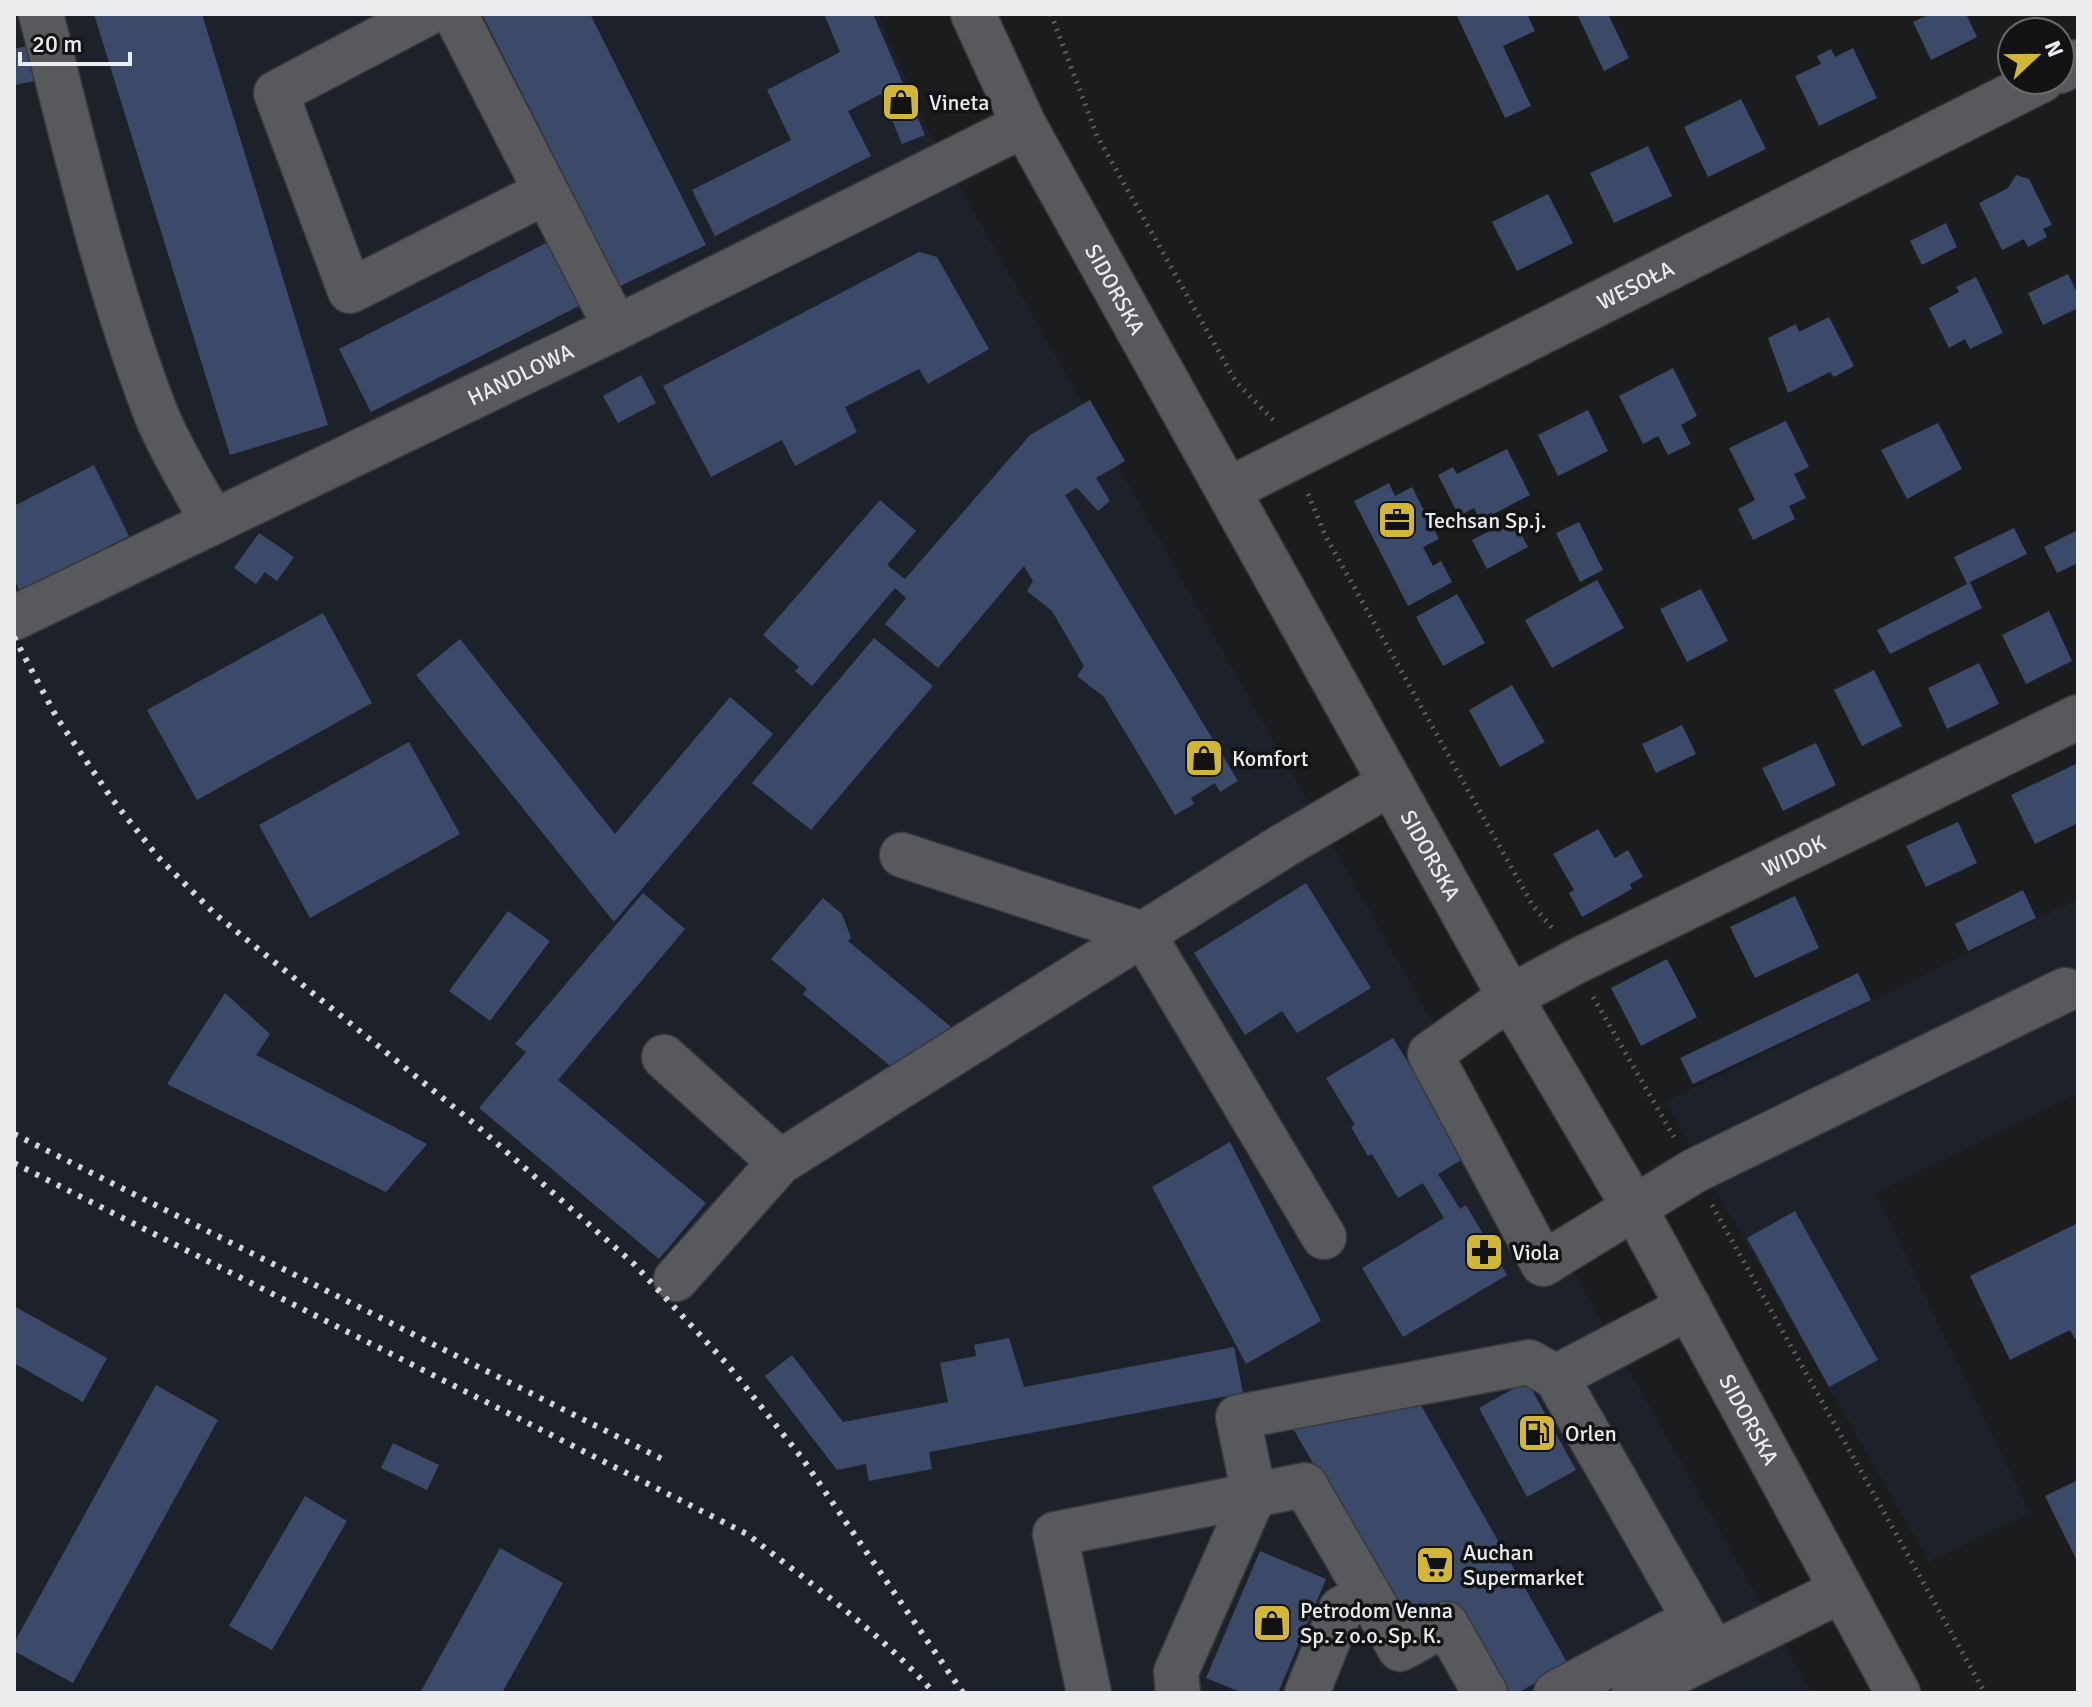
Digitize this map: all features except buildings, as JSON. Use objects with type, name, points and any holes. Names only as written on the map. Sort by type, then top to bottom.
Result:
[{"type":"street","points":[[41,14],[103,255],[129,336],[157,417],[213,522]]},
{"type":"street","points":[[426,14],[276,93],[350,291],[544,193]]},
{"type":"street","points":[[455,14],[544,193],[616,328]]},
{"type":"street","name":"SIDORSKA","points":[[973,14],[1024,125],[1510,997],[1634,1207],[1898,1693]]},
{"type":"street","name":"WESOŁA","points":[[1228,490],[2010,96]]},
{"type":"street","name":"HANDLOWA","points":[[14,618],[616,328],[1024,125]]},
{"type":"street","name":"WIDOK","points":[[1634,1207],[1543,1264],[1430,1054],[1510,997],[2078,717]]},
{"type":"street","points":[[676,1279],[780,1162],[1143,934],[1391,783]]},
{"type":"street","points":[[902,855],[1143,934],[1324,1237]]},
{"type":"street","points":[[1634,1207],[1694,1171],[2065,990]]},
{"type":"street","points":[[664,1057],[780,1162]]},
{"type":"street","points":[[1556,1377],[1689,1307]]},
{"type":"street","points":[[1178,1693],[1176,1672],[1254,1495],[1238,1417],[1529,1362],[1556,1377],[1704,1636]]},
{"type":"street","points":[[1089,1693],[1055,1534],[1305,1485],[1400,1649],[1446,1624],[1485,1693]]},
{"type":"street","points":[[1556,1693],[1704,1636],[1842,1590]]},
{"type":"street","points":[[1307,1693],[1341,1609],[1368,1594]]},
{"type":"street","points":[[1634,1693],[1704,1636]]},
{"type":"path","points":[[1051,14],[1097,136],[1236,382],[1247,398],[1272,415],[1278,427]]},
{"type":"path","points":[[1306,489],[1326,537],[1533,906],[1557,933]]},
{"type":"path","points":[[1591,994],[1694,1171],[1985,1693]]},
{"type":"shaded area","points":[[14,14],[878,14],[927,128],[1812,1693],[14,1693]]},
{"type":"shaded area","points":[[2078,899],[2078,1094],[1876,1193],[2030,1513],[1929,1562],[1665,1102]]},
{"type":"railway","points":[[14,637],[57,718],[112,799],[158,857],[215,914],[476,1125],[634,1264],[728,1365],[802,1458],[963,1693]]},
{"type":"railway","points":[[14,1134],[662,1459]]},
{"type":"railway","points":[[14,1163],[747,1534],[868,1629],[934,1693]]},
{"type":"place","name":"Vineta","points":[[901,102]]},
{"type":"place","name":"Techsan Sp.j.","points":[[1397,520]]},
{"type":"place","name":"Komfort","points":[[1204,758]]},
{"type":"place","name":"Viola","points":[[1484,1252]]},
{"type":"place","name":"Orlen","points":[[1537,1433]]},
{"type":"place","name":"Auchan Supermarket","points":[[1435,1565]]},
{"type":"place","name":"Petrodom Venna Sp. z o.o. Sp. K.","points":[[1272,1623]]}]
